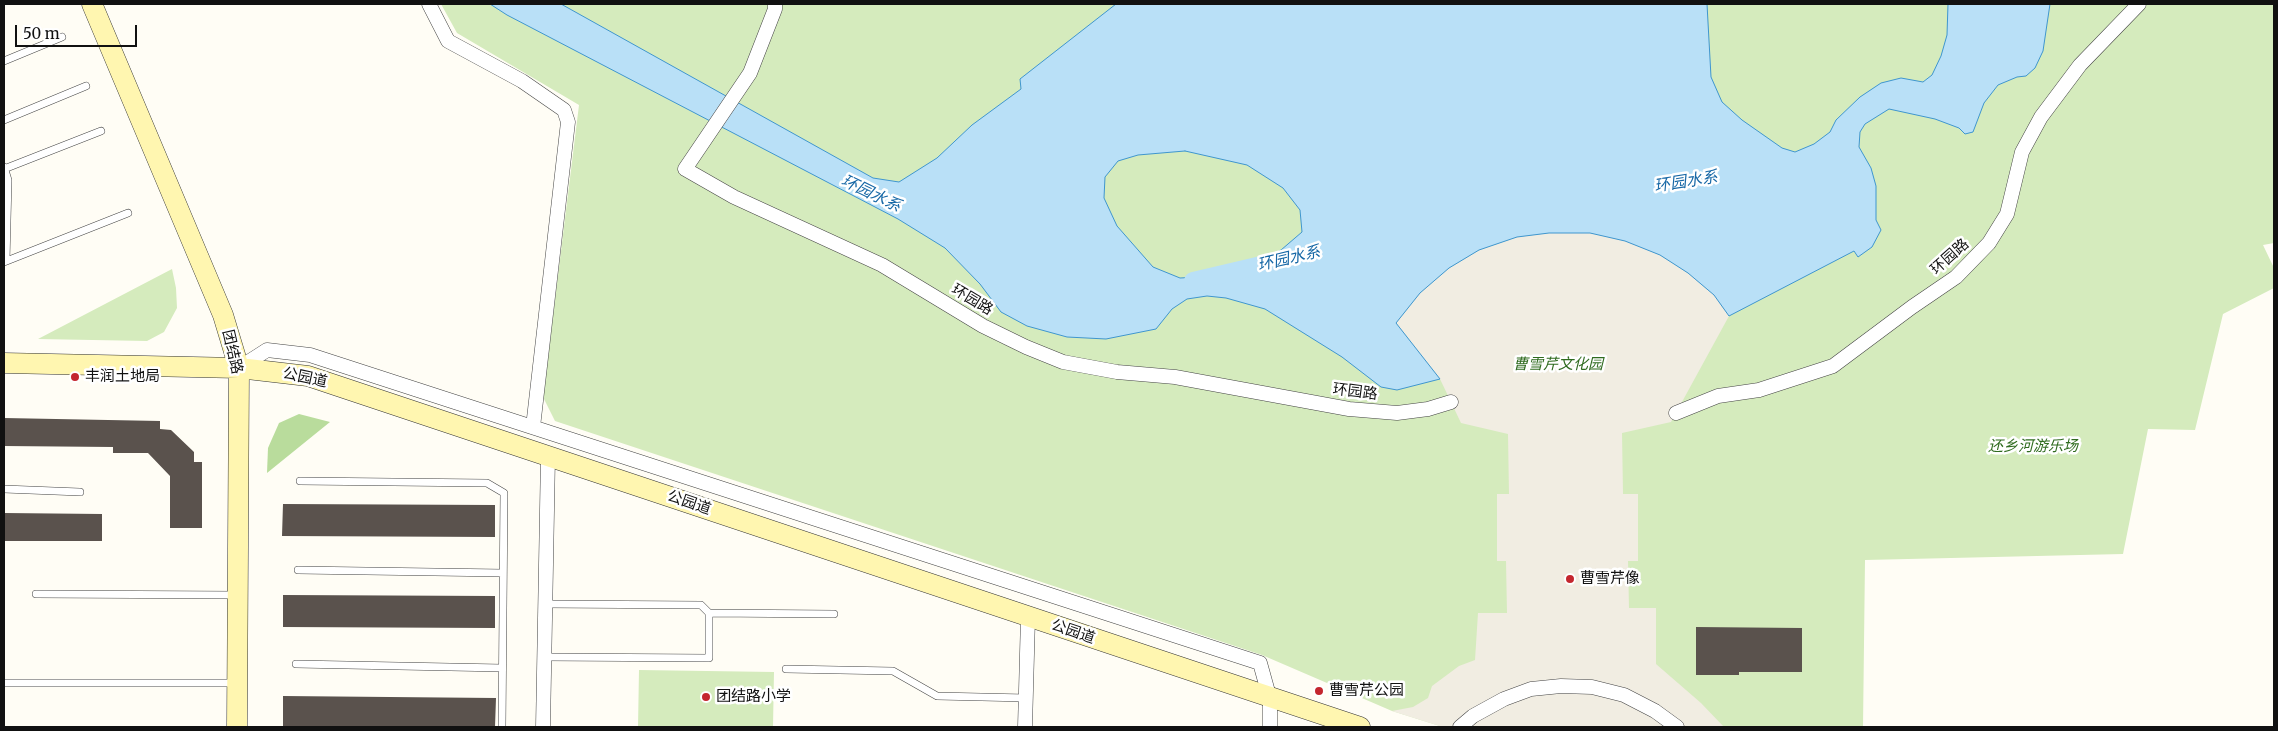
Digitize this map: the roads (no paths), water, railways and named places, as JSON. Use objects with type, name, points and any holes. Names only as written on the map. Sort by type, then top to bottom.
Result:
[{"type":"main road","name":"团结路","points":[[92,4],[223,315],[239,368],[237,727]]},
{"type":"main road","name":"公园道","points":[[4,363],[239,368],[308,376],[1270,699],[1360,727]]},
{"type":"street","points":[[429,4],[448,41],[522,81],[564,110],[568,122],[533,427]]},
{"type":"street","name":"环园路","points":[[774,4],[775,9],[750,73],[685,169],[734,198],[882,265],[984,326],[1026,347],[1063,362],[1117,372],[1175,377],[1349,409],[1397,413],[1428,409],[1451,402]]},
{"type":"street","name":"环园路","points":[[1676,413],[1718,396],[1759,390],[1833,366],[1956,277],[1989,243],[2006,214],[2022,152],[2041,117],[2080,65],[2139,4]]},
{"type":"street","points":[[239,368],[267,350],[310,355],[1260,663],[1270,699],[1270,727]]},
{"type":"street","points":[[543,727],[548,456]]},
{"type":"street","points":[[1025,727],[1028,617]]},
{"type":"street","points":[[1460,727],[1473,716],[1504,699],[1530,689],[1562,686],[1592,687],[1624,695],[1655,711],[1676,727]]},
{"type":"lane","points":[[4,61],[62,37]]},
{"type":"lane","points":[[4,120],[86,86]]},
{"type":"lane","points":[[101,130],[4,168],[6,180],[5,262],[128,213]]},
{"type":"lane","points":[[300,481],[487,483],[504,493],[502,727]]},
{"type":"lane","points":[[4,490],[80,492]]},
{"type":"lane","points":[[298,570],[504,573]]},
{"type":"lane","points":[[36,594],[238,595]]},
{"type":"lane","points":[[545,604],[701,605],[709,613],[834,614]]},
{"type":"lane","points":[[544,657],[709,658],[709,613]]},
{"type":"lane","points":[[296,664],[502,668]]},
{"type":"lane","points":[[786,668],[893,671],[937,696],[1026,698]]},
{"type":"lane","points":[[4,683],[237,684]]},
{"type":"water","points":[[490,4],[561,4],[873,178],[899,182],[937,158],[972,125],[1021,89],[1020,79],[1116,4],[1707,4],[1711,77],[1722,102],[1742,120],[1782,148],[1795,152],[1814,144],[1830,132],[1836,120],[1860,97],[1881,83],[1901,78],[1923,82],[1932,75],[1941,56],[1947,35],[1948,4],[2050,4],[2043,51],[2035,68],[2026,76],[2017,77],[1998,85],[1984,103],[1973,132],[1965,134],[1959,128],[1935,119],[1889,109],[1865,124],[1860,132],[1859,147],[1871,168],[1876,186],[1876,220],[1881,230],[1872,247],[1858,257],[1854,251],[1729,316],[1714,295],[1688,273],[1660,255],[1625,241],[1590,233],[1549,233],[1517,237],[1479,250],[1449,268],[1420,293],[1396,323],[1440,379],[1397,390],[1381,387],[1342,357],[1265,309],[1226,298],[1207,296],[1187,299],[1172,309],[1156,329],[1106,339],[1067,337],[1027,326],[1001,312],[980,284],[945,248],[898,219],[507,15]],"holes":[[[1185,151],[1247,165],[1283,188],[1300,210],[1302,232],[1281,250],[1248,269],[1218,276],[1180,278],[1153,267],[1117,226],[1104,198],[1105,177],[1118,161],[1138,155]]]},
{"type":"waterway","name":"环园水系","points":[[1193,281],[1274,262]]},
{"type":"place","name":"丰润土地局","points":[[75,377]]},
{"type":"place","name":"曹雪芹像","points":[[1570,579]]},
{"type":"place","name":"曹雪芹公园","points":[[1319,691]]},
{"type":"place","name":"团结路小学","points":[[706,697]]},
{"type":"park label","name":"曹雪芹文化园","points":[[1558,365]]},
{"type":"park label","name":"还乡河游乐场","points":[[2033,447]]}]
